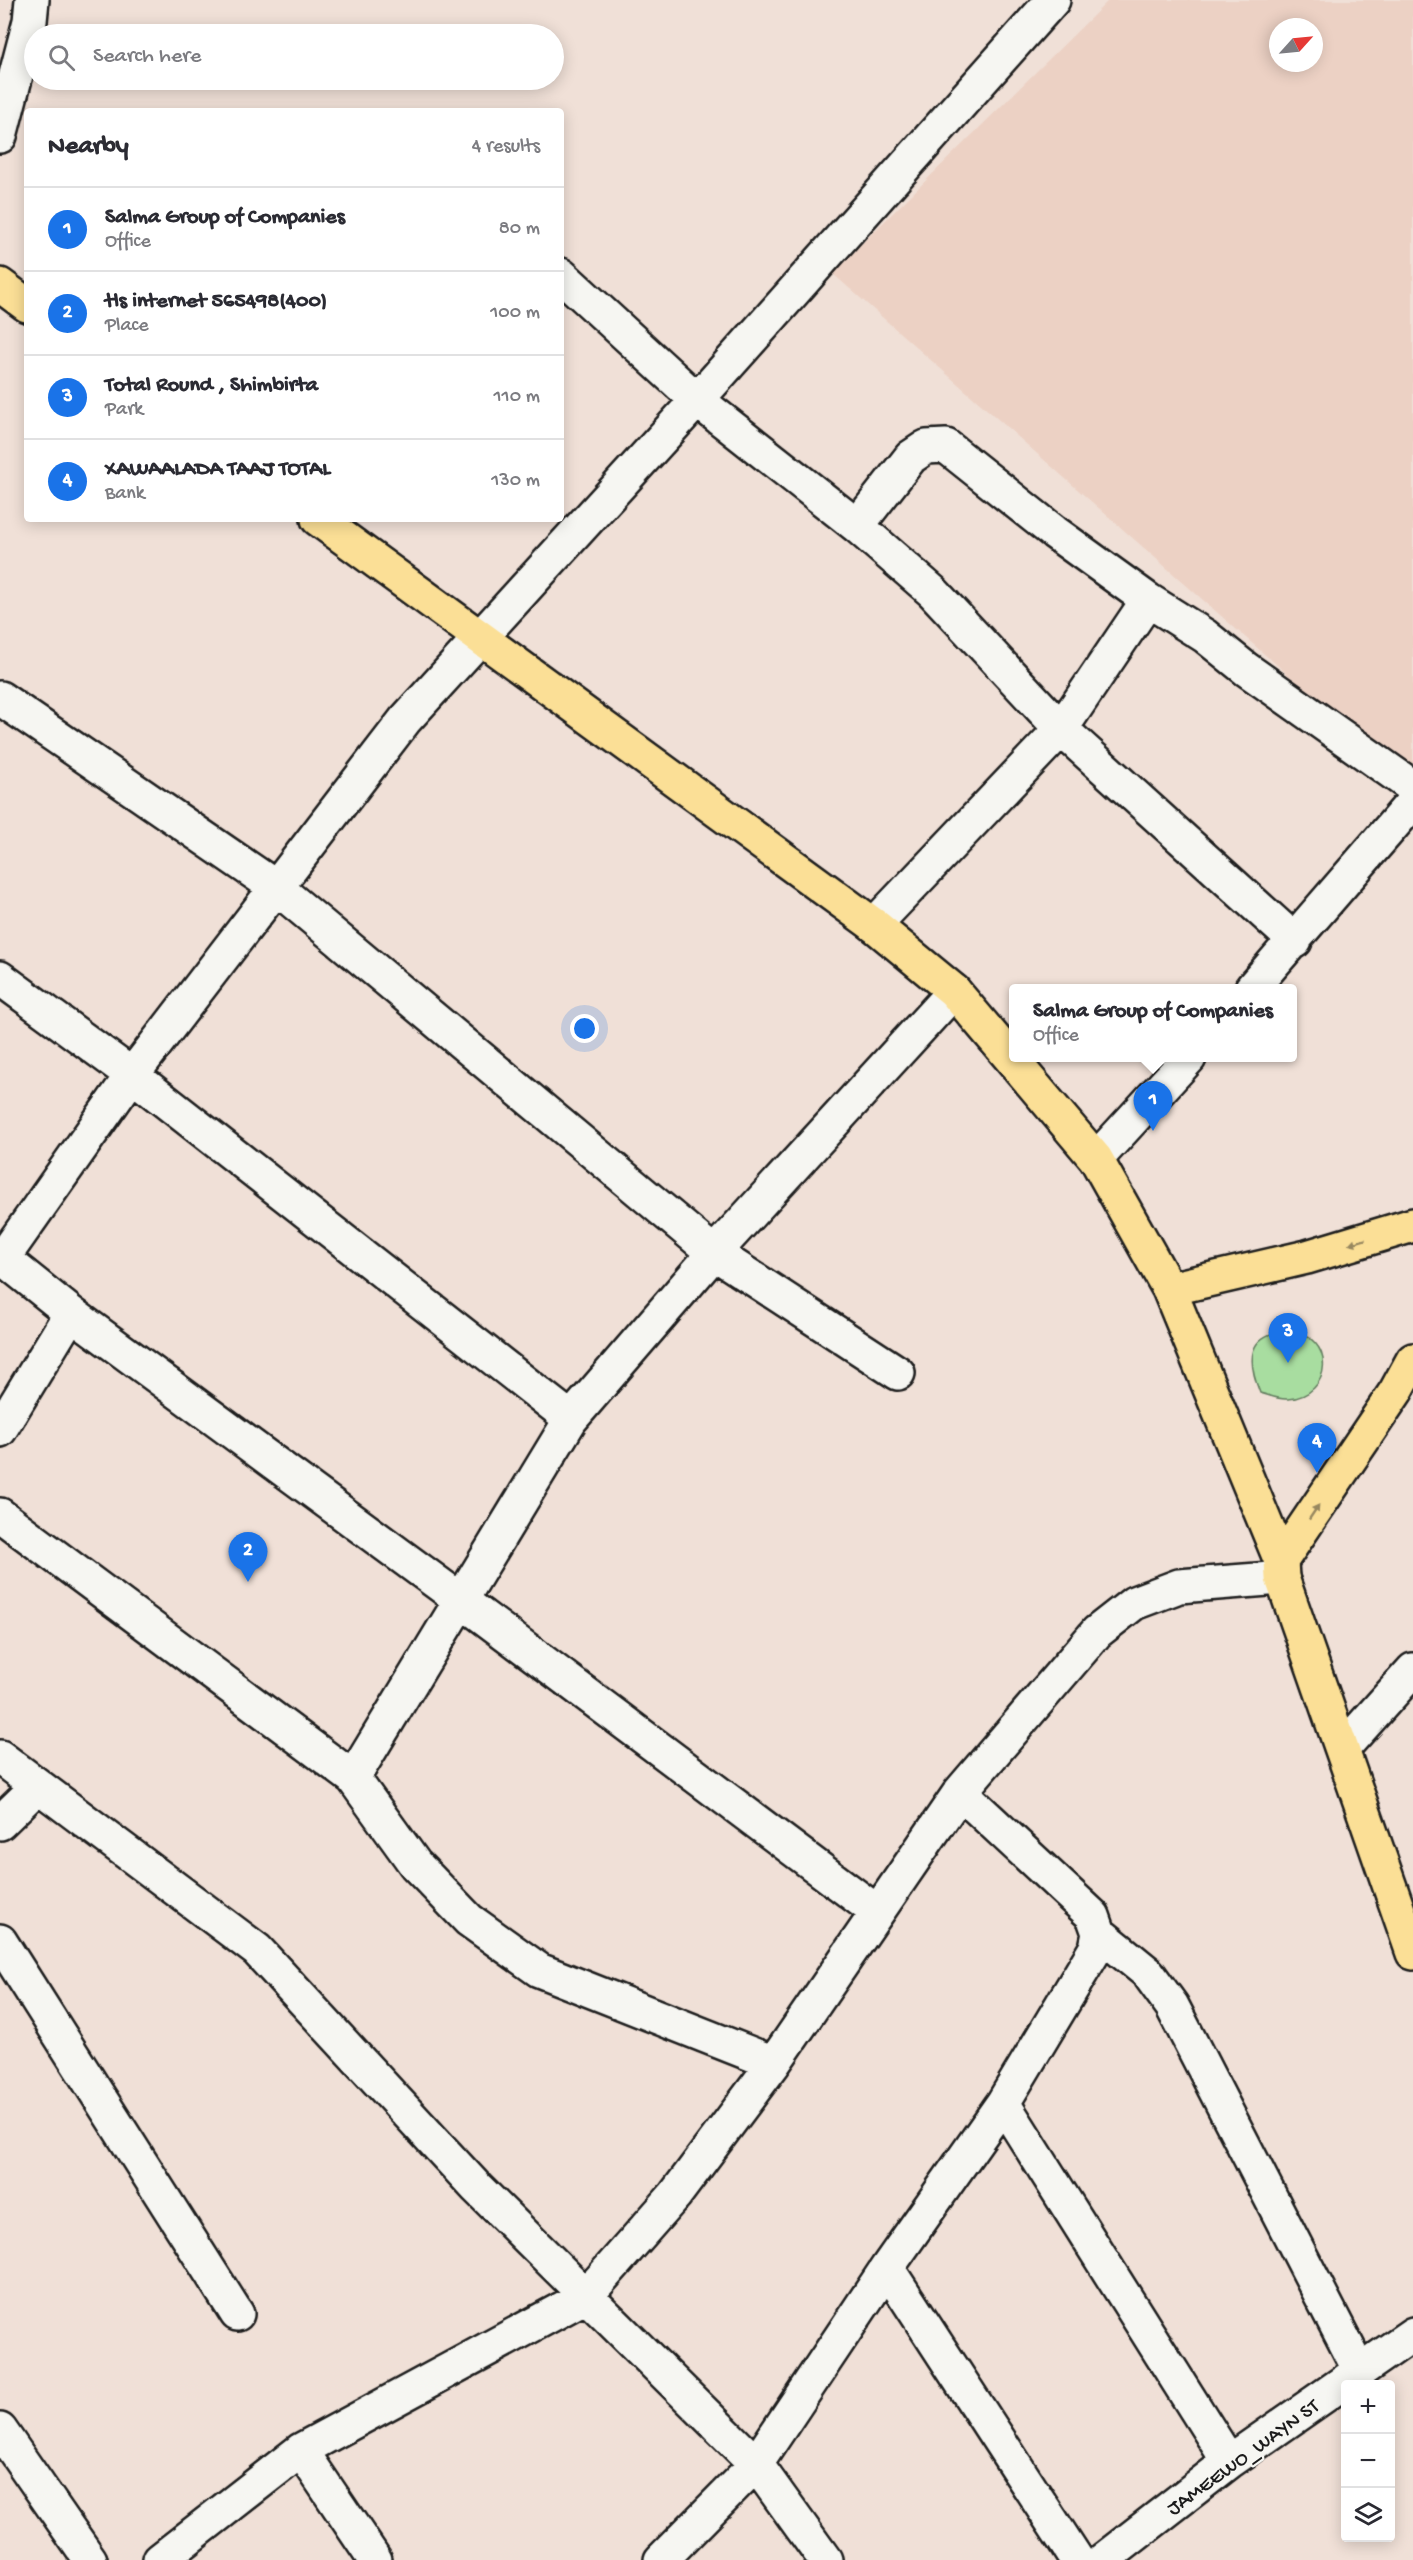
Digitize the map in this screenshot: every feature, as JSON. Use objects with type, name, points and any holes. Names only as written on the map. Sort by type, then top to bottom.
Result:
[{"type":"main road","points":[[0,285],[24,303]]},
{"type":"main road","points":[[322,522],[874,925],[954,991],[1009,1056]]},
{"type":"main road","points":[[1014,1062],[1096,1159],[1169,1289],[1281,1569],[1343,1748],[1404,1902],[1413,1953]]},
{"type":"main road","points":[[1169,1289],[1307,1257],[1413,1225]]},
{"type":"main road","points":[[1281,1569],[1396,1392],[1413,1360]]},
{"type":"street","points":[[29,24],[32,0]]},
{"type":"street","points":[[877,1912],[462,1601],[71,1313],[1,1257],[132,1075],[405,720],[697,400],[1053,0]]},
{"type":"street","points":[[0,136],[24,44]]},
{"type":"street","points":[[564,277],[697,400],[857,526],[933,592],[1061,729],[1295,941]]},
{"type":"street","points":[[857,526],[911,457],[926,447],[946,446],[1054,532],[1148,600],[1205,636],[1246,669],[1413,787]]},
{"type":"street","points":[[874,925],[1061,729],[1148,600]]},
{"type":"street","points":[[0,698],[277,888],[714,1253],[898,1373]]},
{"type":"street","points":[[1256,984],[1413,802]]},
{"type":"street","points":[[0,978],[132,1075],[571,1419]]},
{"type":"street","points":[[353,1778],[571,1419],[714,1253],[954,991]]},
{"type":"street","points":[[1096,1159],[1185,1062]]},
{"type":"street","points":[[0,1430],[71,1313]]},
{"type":"street","points":[[0,1515],[353,1778],[415,1864],[461,1912],[539,1970],[774,2063]]},
{"type":"street","points":[[160,2560],[301,2450],[586,2296],[675,2195],[774,2063],[960,1792],[1097,1632],[1134,1603],[1179,1586],[1281,1569]]},
{"type":"street","points":[[1343,1748],[1413,1670]]},
{"type":"street","points":[[0,1757],[257,1950],[477,2188],[756,2464],[825,2560]]},
{"type":"street","points":[[0,1823],[38,1786]]},
{"type":"street","points":[[661,2560],[756,2464],[887,2268],[1003,2103],[1096,1948],[1099,1933],[1093,1916],[960,1792]]},
{"type":"street","points":[[1099,1933],[1148,1972],[1172,2006],[1360,2371]]},
{"type":"street","points":[[0,1941],[237,2314]]},
{"type":"street","points":[[1003,2103],[1229,2462]]},
{"type":"street","points":[[887,2268],[1077,2560]]},
{"type":"street","name":"JAMEEWO_WAYN ST","points":[[1103,2560],[1229,2462],[1413,2334]]},
{"type":"street","points":[[0,2430],[90,2560]]},
{"type":"street","points":[[301,2450],[375,2560]]},
{"type":"shaded area","points":[[1109,0],[1413,0],[1413,785],[832,273]]},
{"type":"green space","points":[[1289,1330],[1305,1335],[1315,1343],[1322,1354],[1321,1378],[1314,1388],[1303,1395],[1288,1399],[1260,1393],[1253,1370],[1254,1351],[1264,1337]]},
{"type":"place","name":"Salma Group of Companies","points":[[1153,1131]]},
{"type":"place","name":"Total Round , Shimbirta","points":[[1288,1363]]},
{"type":"place","name":"XAWAALADA TAAJ TOTAL","points":[[1317,1473]]},
{"type":"place","name":"tls internet 565498(400)","points":[[248,1582]]}]
